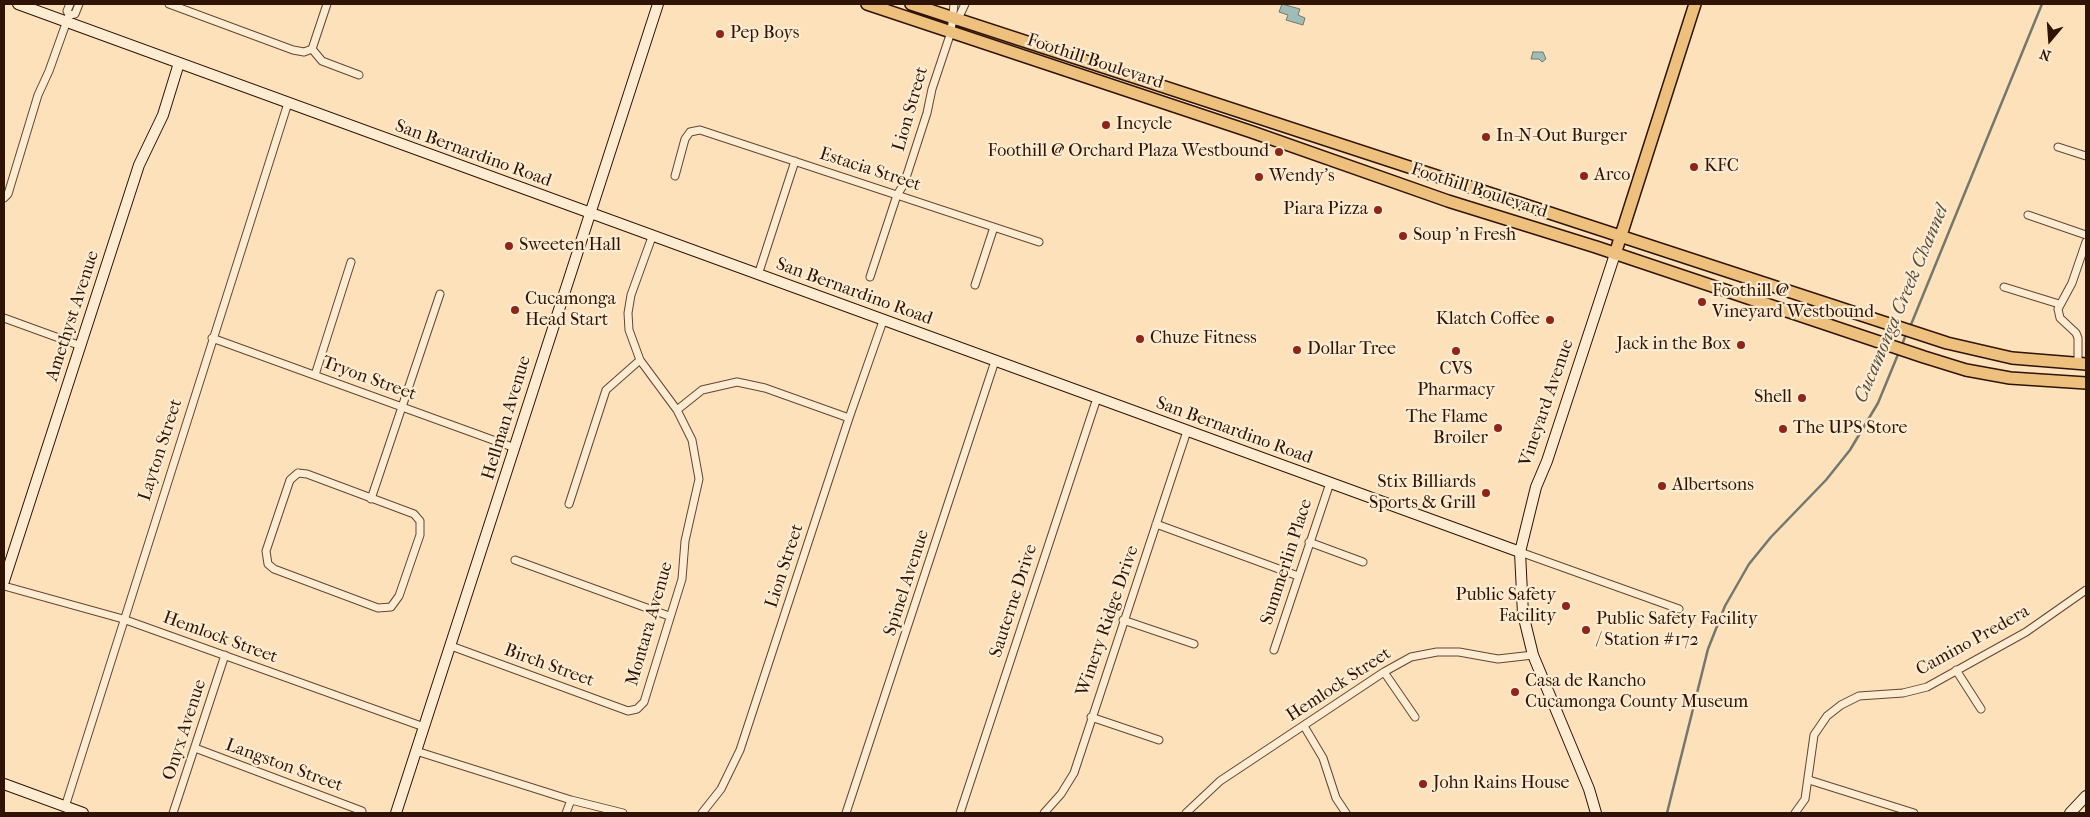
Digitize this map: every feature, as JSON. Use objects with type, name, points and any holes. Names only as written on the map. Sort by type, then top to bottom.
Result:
[{"type":"main road","name":"Foothill Boulevard","points":[[867,4],[1252,132],[1448,201],[1615,254],[1907,352],[1966,370],[2010,378],[2086,383]]},
{"type":"main road","name":"Foothill Boulevard","points":[[911,4],[1620,235],[1913,333],[1970,350],[2012,358],[2082,364]]},
{"type":"main road","name":"Vineyard Avenue","points":[[1615,254],[1695,4]]},
{"type":"street","name":"San Bernardino Road","points":[[18,4],[68,19],[179,63],[652,237],[1679,609]]},
{"type":"street","points":[[4,198],[8,194],[38,95],[49,72],[68,19],[67,11],[70,4]]},
{"type":"street","points":[[68,19],[75,14],[79,4]]},
{"type":"street","points":[[169,4],[293,50],[304,52],[312,49]]},
{"type":"street","points":[[312,49],[327,4]]},
{"type":"street","name":"Hellman Avenue","points":[[396,813],[516,448],[658,4]]},
{"type":"street","points":[[954,4],[956,18]]},
{"type":"street","points":[[956,18],[965,4]]},
{"type":"street","name":"Lion Street","points":[[870,277],[897,195],[904,184],[928,113],[932,89],[956,18]]},
{"type":"street","points":[[312,49],[322,62],[359,75]]},
{"type":"street","name":"Amethyst Avenue","points":[[4,581],[139,165],[163,115],[179,63]]},
{"type":"street","name":"Layton Street","points":[[65,807],[123,618],[288,103]]},
{"type":"street","name":"Estacia Street","points":[[675,176],[685,139],[690,132],[700,130],[1039,242]]},
{"type":"street","points":[[2058,147],[2086,156]]},
{"type":"street","points":[[758,275],[795,161]]},
{"type":"street","points":[[2028,216],[2086,235]]},
{"type":"street","points":[[975,285],[994,227]]},
{"type":"street","name":"Montara Avenue","points":[[637,710],[644,702],[682,579],[685,541],[699,479],[692,440],[676,410],[640,360],[629,330],[628,313],[631,295],[652,237]]},
{"type":"street","points":[[2082,364],[2076,333],[2060,318],[2058,309],[2072,283],[2086,242]]},
{"type":"street","name":"Vineyard Avenue","points":[[1596,813],[1589,789],[1533,655],[1523,614],[1520,552],[1536,487],[1615,254]]},
{"type":"street","points":[[315,375],[351,262]]},
{"type":"street","points":[[2004,287],[2059,304]]},
{"type":"street","points":[[371,499],[440,294]]},
{"type":"street","points":[[4,318],[80,346]]},
{"type":"street","name":"Lion Street","points":[[702,813],[721,789],[740,750],[883,320]]},
{"type":"street","name":"Tryon Street","points":[[212,338],[516,448]]},
{"type":"street","points":[[569,504],[606,390],[640,360]]},
{"type":"street","name":"Spinel Avenue","points":[[846,813],[995,361]]},
{"type":"street","points":[[676,410],[702,390],[737,382],[765,388],[849,418]]},
{"type":"street","name":"Sauterne Drive","points":[[960,813],[1097,398]]},
{"type":"street","name":"Winery Ridge Drive","points":[[1044,813],[1061,794],[1074,773],[1187,431]]},
{"type":"street","points":[[298,473],[307,474],[371,499],[414,514],[420,521],[420,535],[399,596],[391,607],[378,608],[274,570],[268,564],[266,551],[290,480],[298,473]]},
{"type":"street","name":"Summerlin Place","points":[[1274,650],[1330,483]]},
{"type":"street","points":[[1156,524],[1298,576]]},
{"type":"street","points":[[1309,542],[1363,562]]},
{"type":"street","points":[[515,560],[669,616]]},
{"type":"street","name":"Hemlock Street","points":[[4,586],[123,618],[424,727]]},
{"type":"street","name":"Camino Predera","points":[[1795,813],[1805,799],[1814,735],[1827,716],[1841,704],[1859,696],[1903,693],[1927,687],[2026,632],[2086,590]]},
{"type":"street","points":[[1123,620],[1194,644]]},
{"type":"street","name":"Birch Street","points":[[451,646],[628,711],[637,710]]},
{"type":"street","name":"Hemlock Street","points":[[1186,813],[1220,781],[1384,672],[1411,658],[1437,652],[1459,652],[1498,659],[1533,655]]},
{"type":"street","name":"Onyx Avenue","points":[[173,813],[225,656]]},
{"type":"street","points":[[1956,670],[1981,709]]},
{"type":"street","points":[[1384,672],[1415,717]]},
{"type":"street","points":[[1091,717],[1158,740]]},
{"type":"street","points":[[1304,726],[1324,758],[1336,798],[1346,813]]},
{"type":"street","name":"Langston Street","points":[[195,748],[362,811]]},
{"type":"street","points":[[416,751],[571,800],[623,813]]},
{"type":"street","points":[[1809,780],[1914,813]]},
{"type":"street","points":[[4,784],[83,813]]},
{"type":"street","points":[[566,813],[571,800]]},
{"type":"street","points":[[2070,813],[2085,802]]},
{"type":"water","points":[[1282,4],[1300,9],[1298,15],[1305,18],[1303,25],[1286,20],[1288,15],[1279,12]]},
{"type":"water","points":[[1533,52],[1543,52],[1546,59],[1542,62],[1539,59],[1531,59]]},
{"type":"waterway","name":"Cucamonga Creek Channel","points":[[1910,327],[2042,4]]},
{"type":"waterway","name":"Cucamonga Creek Channel","points":[[1902,345],[1906,334]]},
{"type":"waterway","name":"Cucamonga Creek Channel","points":[[1667,813],[1708,649],[1725,606],[1749,564],[1771,537],[1826,480],[1850,450],[1878,403],[1899,352]]},
{"type":"place","name":"Pep Boys","points":[[720,34]]},
{"type":"place","name":"Incycle","points":[[1106,125]]},
{"type":"place","name":"In-N-Out Burger","points":[[1486,137]]},
{"type":"place","name":"Foothill @ Orchard Plaza Westbound","points":[[1279,152]]},
{"type":"place","name":"KFC","points":[[1694,167]]},
{"type":"place","name":"Arco","points":[[1584,176]]},
{"type":"place","name":"Wendy's","points":[[1259,177]]},
{"type":"place","name":"Piara Pizza","points":[[1378,210]]},
{"type":"place","name":"Soup 'n Fresh","points":[[1403,236]]},
{"type":"place","name":"Sweeten Hall","points":[[509,246]]},
{"type":"place","name":"Foothill @ Vineyard Westbound","points":[[1702,302]]},
{"type":"place","name":"Cucamonga Head Start","points":[[515,310]]},
{"type":"place","name":"Klatch Coffee","points":[[1550,320]]},
{"type":"place","name":"Chuze Fitness","points":[[1140,339]]},
{"type":"place","name":"Jack in the Box","points":[[1741,345]]},
{"type":"place","name":"Dollar Tree","points":[[1297,350]]},
{"type":"place","name":"CVS Pharmacy","points":[[1456,351]]},
{"type":"place","name":"Shell","points":[[1802,398]]},
{"type":"place","name":"The Flame Broiler","points":[[1498,428]]},
{"type":"place","name":"The UPS Store","points":[[1783,429]]},
{"type":"place","name":"Albertsons","points":[[1662,486]]},
{"type":"place","name":"Stix Billiards Sports & Grill","points":[[1486,493]]},
{"type":"place","name":"Public Safety Facility","points":[[1566,606]]},
{"type":"place","name":"Public Safety Facility / Station #172","points":[[1586,630]]},
{"type":"place","name":"Casa de Rancho Cucamonga County Museum","points":[[1515,692]]},
{"type":"place","name":"John Rains House","points":[[1423,784]]}]
